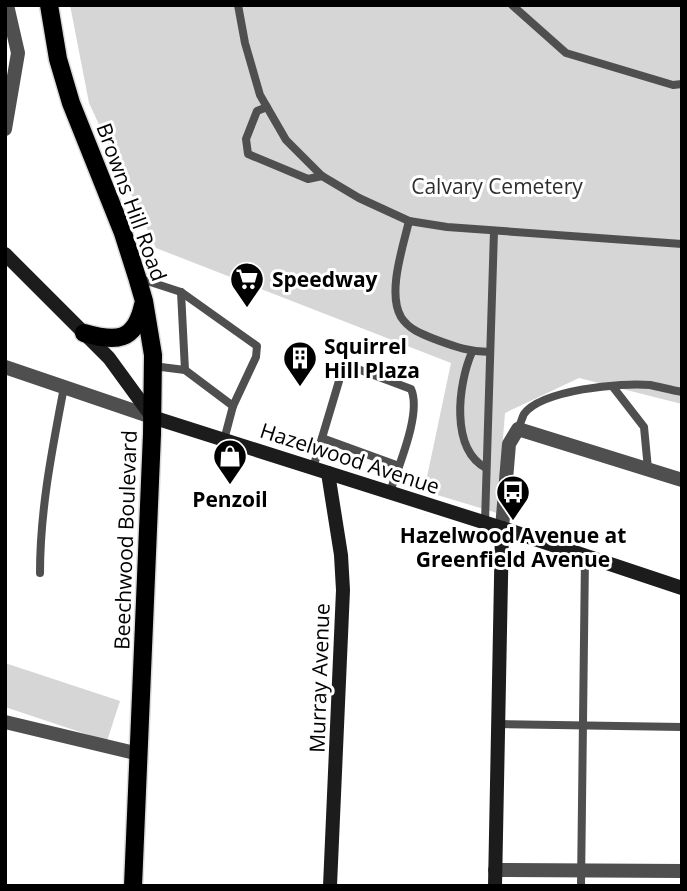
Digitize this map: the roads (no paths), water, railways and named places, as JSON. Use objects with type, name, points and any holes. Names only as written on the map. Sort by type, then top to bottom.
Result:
[{"type":"main road","name":"Browns Hill Road","points":[[49,5],[58,59],[71,103],[123,233],[144,301],[153,366],[152,417]]},
{"type":"main road","name":"Beechwood Boulevard","points":[[5,254],[114,365],[152,417],[133,886]]},
{"type":"main road","points":[[84,333],[106,339],[120,338],[130,333],[140,320],[144,301]]},
{"type":"main road","name":"Hazelwood Avenue","points":[[152,417],[485,522],[682,588]]},
{"type":"main road","name":"Murray Avenue","points":[[328,473],[341,555],[343,590],[330,886]]},
{"type":"main road","points":[[495,886],[502,528]]},
{"type":"street","points":[[5,129],[18,53],[7,5]]},
{"type":"street","name":"Hazelwood Avenue","points":[[5,367],[152,417]]},
{"type":"street","points":[[502,528],[509,444],[518,429],[682,480]]},
{"type":"street","points":[[5,722],[139,754]]},
{"type":"street","points":[[495,870],[682,871]]},
{"type":"lane","points":[[238,5],[245,43],[260,95],[286,140],[322,176],[359,198],[409,221],[494,231],[541,232],[682,244]]},
{"type":"lane","points":[[512,5],[566,53],[673,85],[682,84]]},
{"type":"lane","points":[[267,107],[257,111],[246,139],[248,154],[308,179],[322,176]]},
{"type":"lane","points":[[409,221],[398,272],[396,296],[401,317],[414,330],[472,352],[490,352]]},
{"type":"lane","points":[[485,522],[494,231]]},
{"type":"lane","points":[[137,277],[181,292],[257,346],[256,357],[233,407],[224,440]]},
{"type":"lane","points":[[181,292],[186,370]]},
{"type":"lane","points":[[472,352],[464,371],[460,392],[464,441],[475,462],[486,468]]},
{"type":"lane","points":[[313,468],[342,371],[347,365],[411,388],[414,395],[409,433],[390,492]]},
{"type":"lane","points":[[153,366],[186,370],[233,407]]},
{"type":"lane","points":[[518,429],[524,415],[533,405],[561,394],[648,385],[682,392]]},
{"type":"lane","points":[[40,573],[40,536],[46,477],[64,387]]},
{"type":"lane","points":[[613,387],[644,428],[648,469]]},
{"type":"lane","points":[[322,438],[398,466]]},
{"type":"lane","points":[[581,886],[586,557]]},
{"type":"lane","points":[[497,724],[682,727]]},
{"type":"place","name":"Speedway","points":[[247,309]]},
{"type":"place","name":"Squirrel Hill Plaza","points":[[300,388]]},
{"type":"place","name":"Penzoil","points":[[230,486]]},
{"type":"place","name":"Hazelwood Avenue at Greenfield Avenue","points":[[513,522]]},
{"type":"park label","name":"Calvary Cemetery","points":[[497,186]]}]
